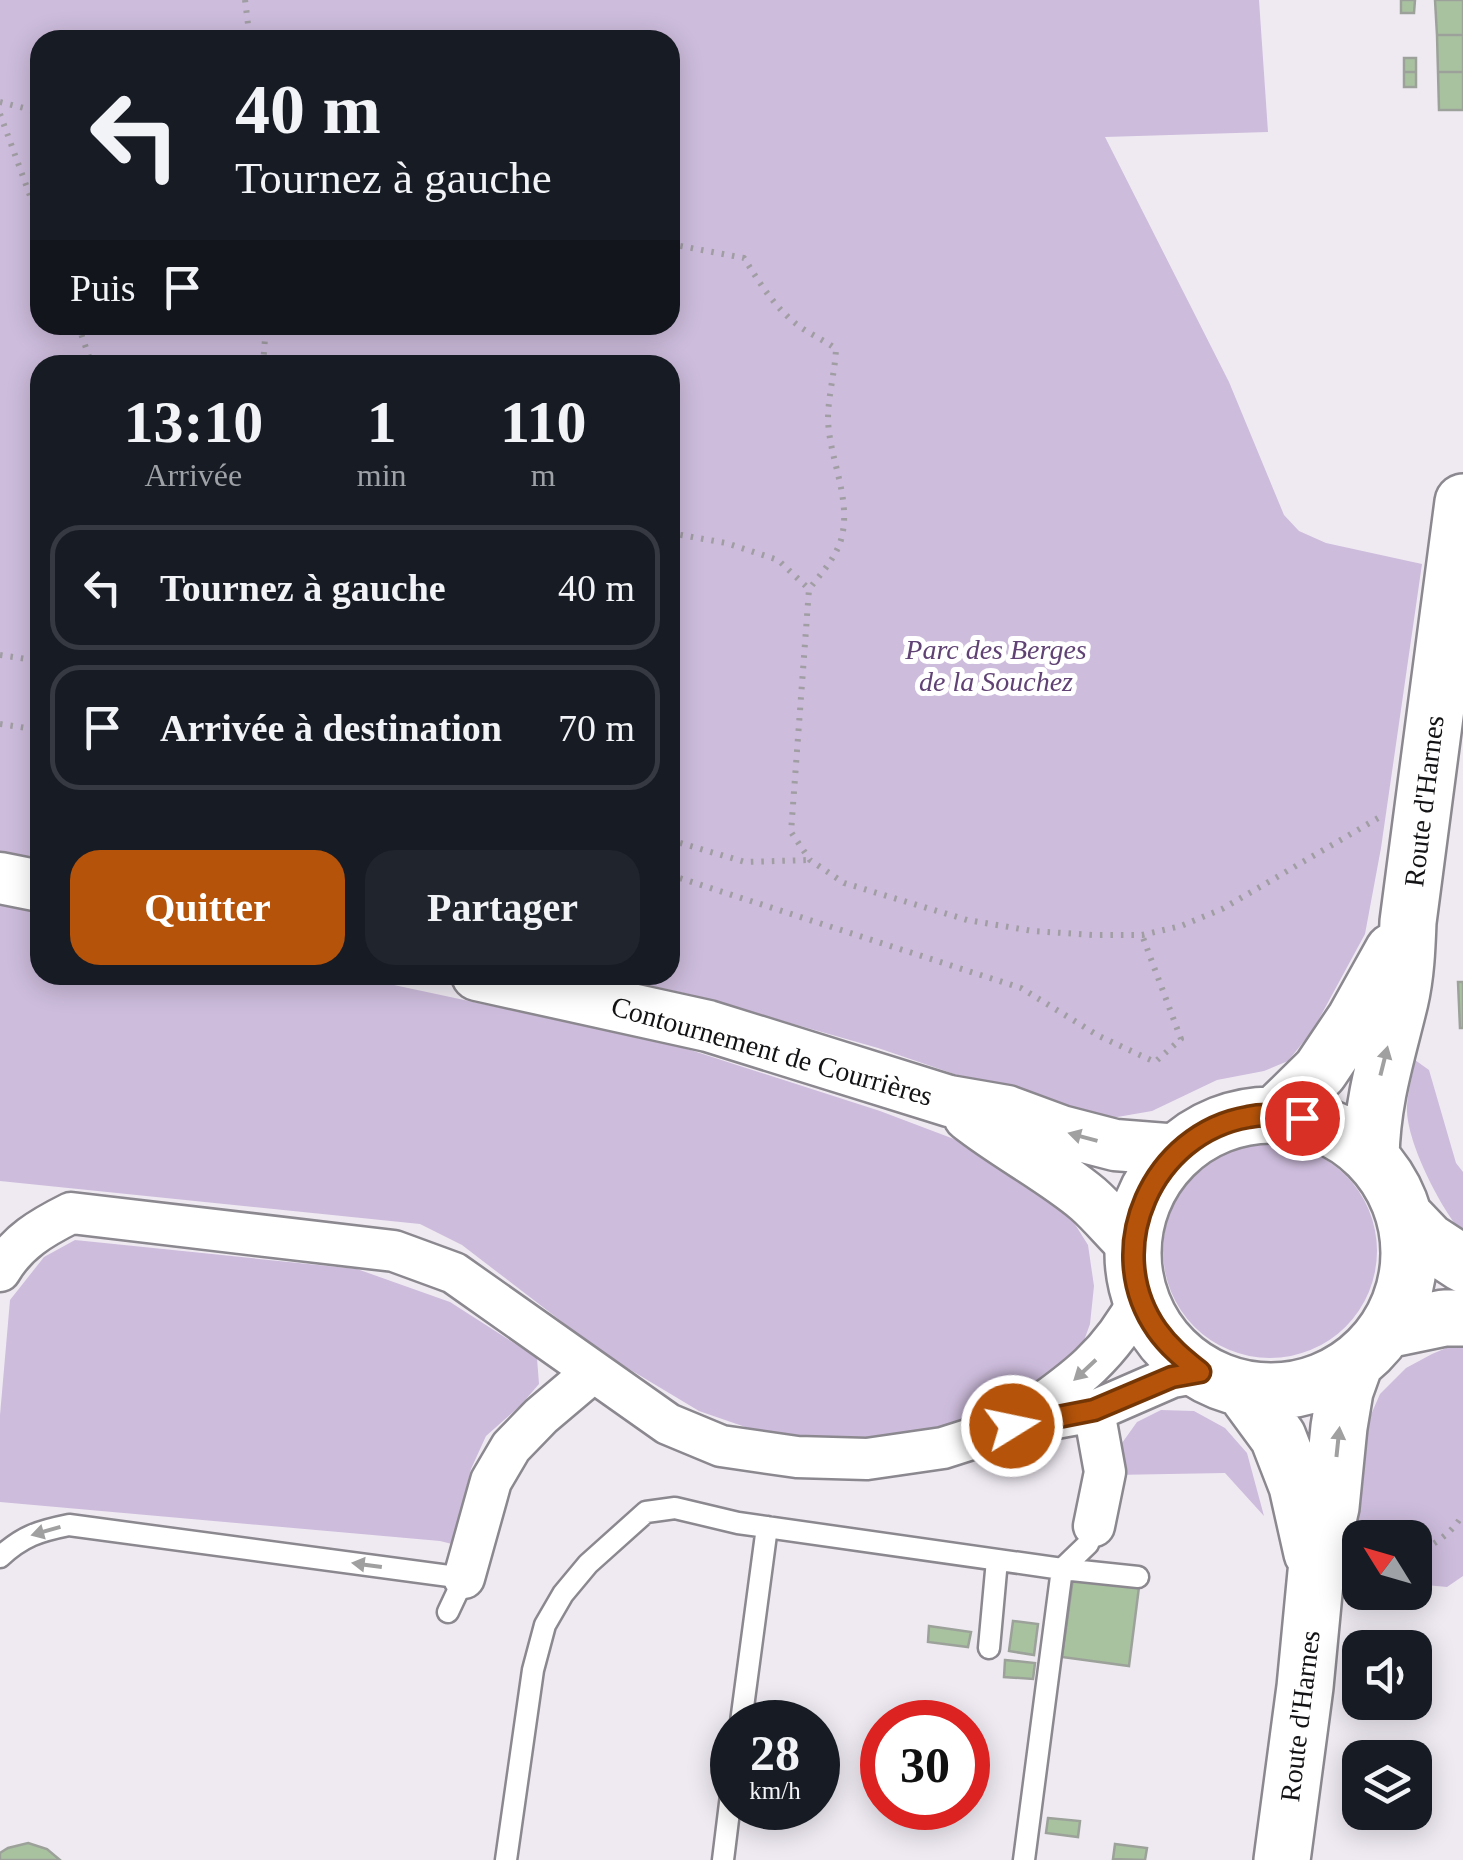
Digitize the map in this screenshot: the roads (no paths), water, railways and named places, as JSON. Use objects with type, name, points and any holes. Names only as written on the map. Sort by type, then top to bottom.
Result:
[{"type":"main road","name":"Route d'Harnes","points":[[1371,1157],[1375,1097],[1401,997],[1407,957],[1408,922],[1463,502]]},
{"type":"main road","name":"Route d'Harnes","points":[[1275,1115],[1320,1071],[1355,1019],[1408,922]]},
{"type":"main road","points":[[1275,1115],[1326,1126],[1371,1157],[1392,1184],[1410,1246],[1408,1276],[1400,1304],[1370,1346],[1330,1378],[1301,1388],[1272,1391],[1221,1380],[1175,1352],[1155,1328],[1137,1272],[1137,1219],[1161,1170],[1200,1134],[1248,1116],[1275,1115]]},
{"type":"main road","points":[[1404,1217],[1428,1241],[1463,1264]]},
{"type":"main road","points":[[1370,1346],[1444,1318],[1463,1318]]},
{"type":"main road","name":"Route d'Harnes","points":[[1282,1860],[1316,1572],[1331,1507],[1345,1391],[1370,1346]]},
{"type":"main road","name":"Route d'Harnes","points":[[1221,1380],[1278,1438],[1296,1486],[1316,1572]]},
{"type":"street","points":[[0,878],[30,884]]},
{"type":"street","name":"Contournement de Courrières","points":[[522,985],[708,1026],[950,1100],[1007,1111],[1115,1146],[1179,1150]]},
{"type":"street","name":"Contournement de Courrières","points":[[950,1100],[994,1136],[1090,1200],[1137,1272]]},
{"type":"street","points":[[0,1272],[9,1256],[37,1230],[71,1213],[394,1251],[454,1273],[668,1424],[722,1446],[797,1457],[867,1459],[943,1448],[1012,1426],[1094,1410],[1172,1377],[1221,1380]]},
{"type":"street","points":[[1012,1426],[1069,1385],[1110,1347],[1129,1320],[1137,1272]]},
{"type":"street","points":[[456,1595],[490,1481],[511,1447],[593,1372]]},
{"type":"street","points":[[1094,1410],[1105,1472],[1094,1526]]},
{"type":"lane","points":[[506,1860],[533,1670],[545,1625],[563,1594],[588,1564],[646,1512],[675,1508],[738,1523],[1138,1578]]},
{"type":"lane","points":[[0,1557],[16,1542],[38,1531],[69,1525],[456,1595]]},
{"type":"lane","points":[[1024,1860],[1062,1569],[1088,1544],[1094,1526]]},
{"type":"lane","points":[[744,1700],[768,1527]]},
{"type":"lane","points":[[988,1648],[997,1560]]},
{"type":"lane","points":[[723,1860],[727,1830]]},
{"type":"park label","name":"Parc des Berges de la Souchez","points":[[996,665]]}]
